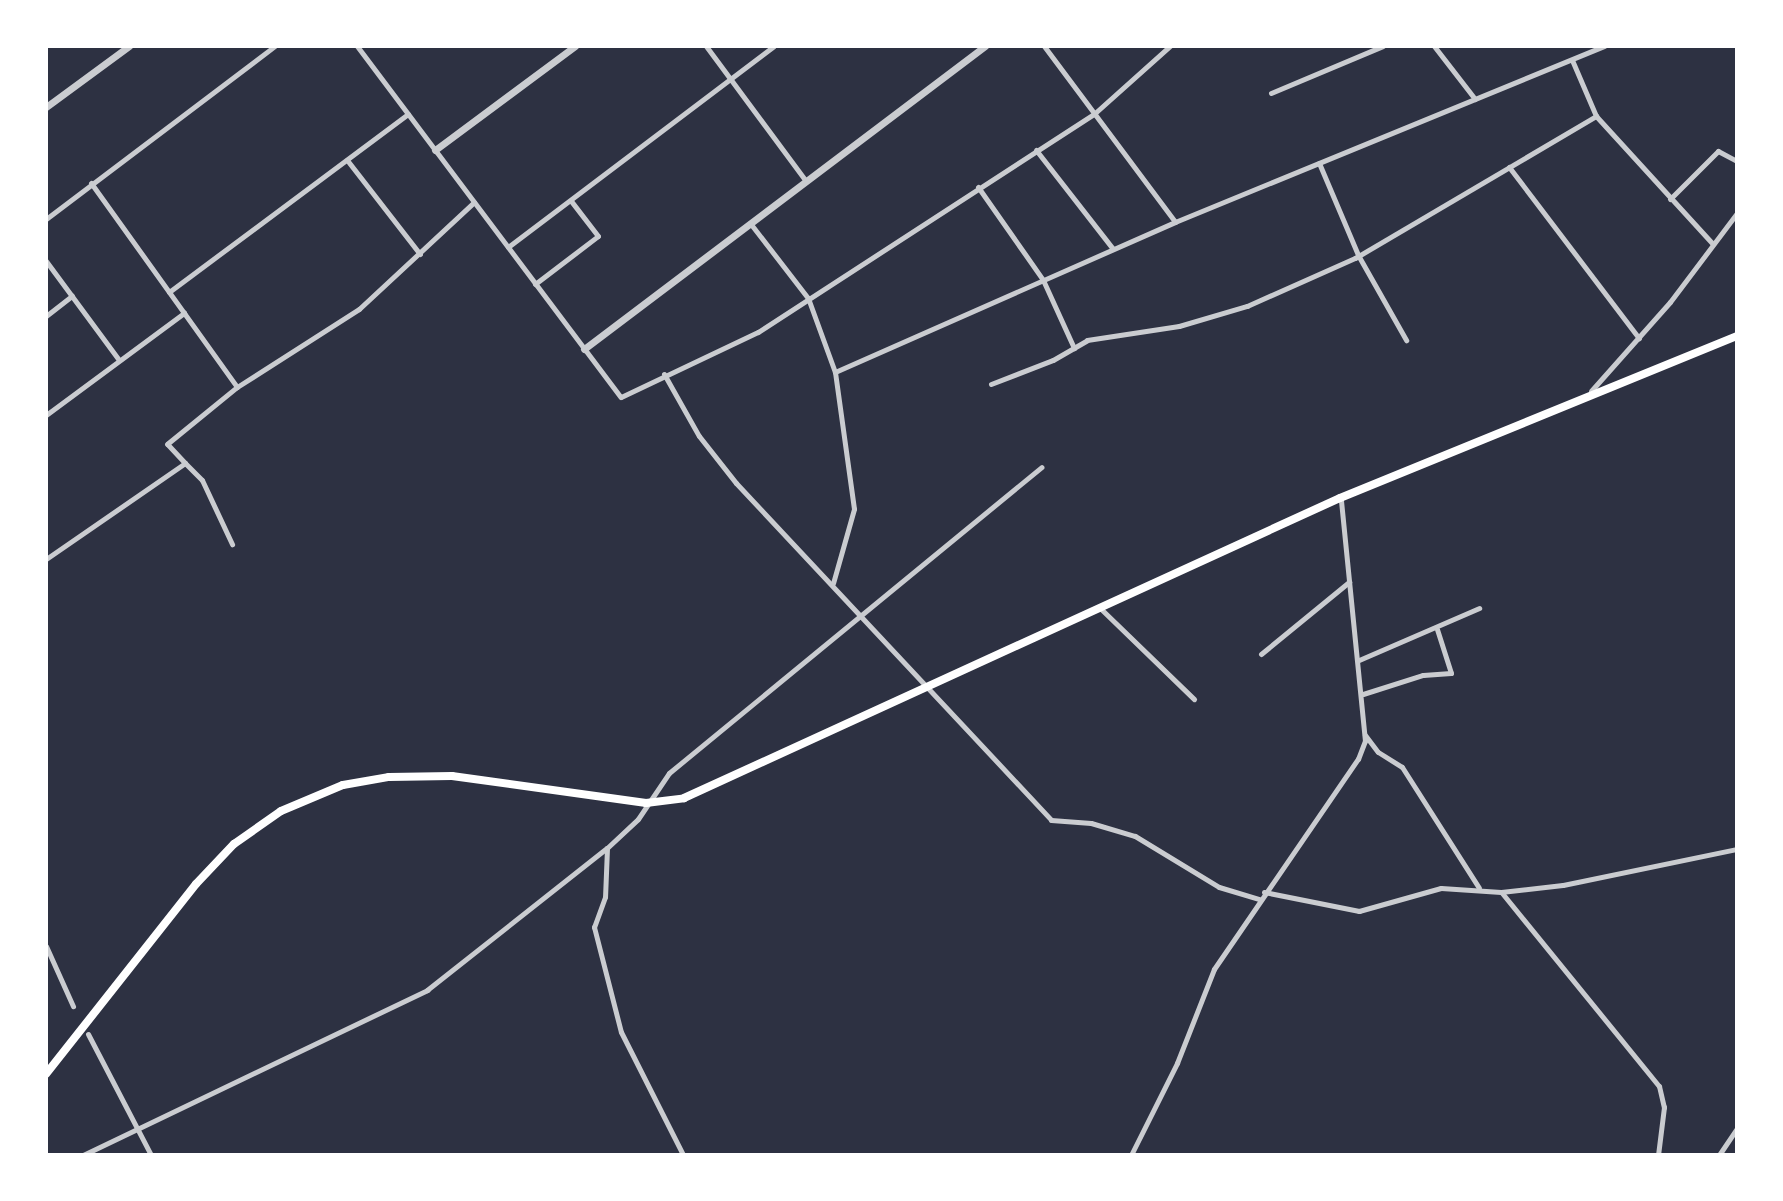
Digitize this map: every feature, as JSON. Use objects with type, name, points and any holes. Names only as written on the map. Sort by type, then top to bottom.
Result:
[{"type":"main road","points":[[46,1074],[196,884],[234,844],[281,811],[343,785],[420,776],[452,776],[646,803],[684,798],[744,775],[923,686],[1340,498],[1591,391],[1737,336]]},
{"type":"street","points":[[46,107],[129,46]]},
{"type":"street","points":[[46,219],[275,46]]},
{"type":"street","points":[[357,46],[621,397],[758,332],[1095,113],[1170,46]]},
{"type":"street","points":[[435,150],[575,46]]},
{"type":"street","points":[[706,46],[805,180]]},
{"type":"street","points":[[508,247],[774,46]]},
{"type":"street","points":[[584,349],[985,46]]},
{"type":"street","points":[[1044,46],[1175,222]]},
{"type":"street","points":[[1271,93],[1383,46]]},
{"type":"street","points":[[1434,46],[1475,99]]},
{"type":"street","points":[[835,372],[1175,222],[1604,46]]},
{"type":"street","points":[[1572,60],[1596,116],[1712,243]]},
{"type":"street","points":[[169,292],[408,114]]},
{"type":"street","points":[[991,384],[1087,340],[1179,326],[1247,306],[1358,255],[1596,116]]},
{"type":"street","points":[[1036,150],[1113,249]]},
{"type":"street","points":[[1670,199],[1718,151],[1737,161]]},
{"type":"street","points":[[347,160],[420,254]]},
{"type":"street","points":[[1319,163],[1358,255],[1406,340]]},
{"type":"street","points":[[1509,167],[1640,339]]},
{"type":"street","points":[[91,183],[237,387]]},
{"type":"street","points":[[978,187],[1043,280],[1074,348]]},
{"type":"street","points":[[535,284],[598,236],[571,201]]},
{"type":"street","points":[[232,544],[202,480],[167,444],[237,387],[359,309],[474,202]]},
{"type":"street","points":[[1591,391],[1640,339],[1737,213]]},
{"type":"street","points":[[750,222],[808,298],[835,372],[854,509],[833,583]]},
{"type":"street","points":[[46,261],[119,360]]},
{"type":"street","points":[[46,316],[72,296]]},
{"type":"street","points":[[46,415],[184,313]]},
{"type":"street","points":[[664,374],[699,436],[736,483],[833,583],[923,686],[1051,820],[1091,823],[1135,836],[1219,887],[1259,899]]},
{"type":"street","points":[[46,559],[185,463]]},
{"type":"street","points":[[83,1155],[427,990],[607,848],[638,819],[669,773],[1042,467]]},
{"type":"street","points":[[1131,1155],[1177,1063],[1214,969],[1259,899],[1358,759],[1365,735],[1363,694],[1340,498]]},
{"type":"street","points":[[1261,654],[1350,581]]},
{"type":"street","points":[[1098,607],[1194,699]]},
{"type":"street","points":[[1359,660],[1437,629],[1479,608]]},
{"type":"street","points":[[1363,694],[1423,675],[1451,673],[1437,629]]},
{"type":"street","points":[[1365,735],[1378,752],[1402,767],[1480,889]]},
{"type":"street","points":[[607,848],[605,897],[594,927],[621,1032],[683,1155]]},
{"type":"street","points":[[1264,892],[1359,911],[1441,888],[1501,892],[1604,878],[1737,849]]},
{"type":"street","points":[[1501,892],[1659,1086],[1664,1107],[1658,1155]]},
{"type":"street","points":[[46,946],[73,1006]]},
{"type":"street","points":[[88,1034],[151,1155]]},
{"type":"street","points":[[1719,1155],[1737,1128]]}]
